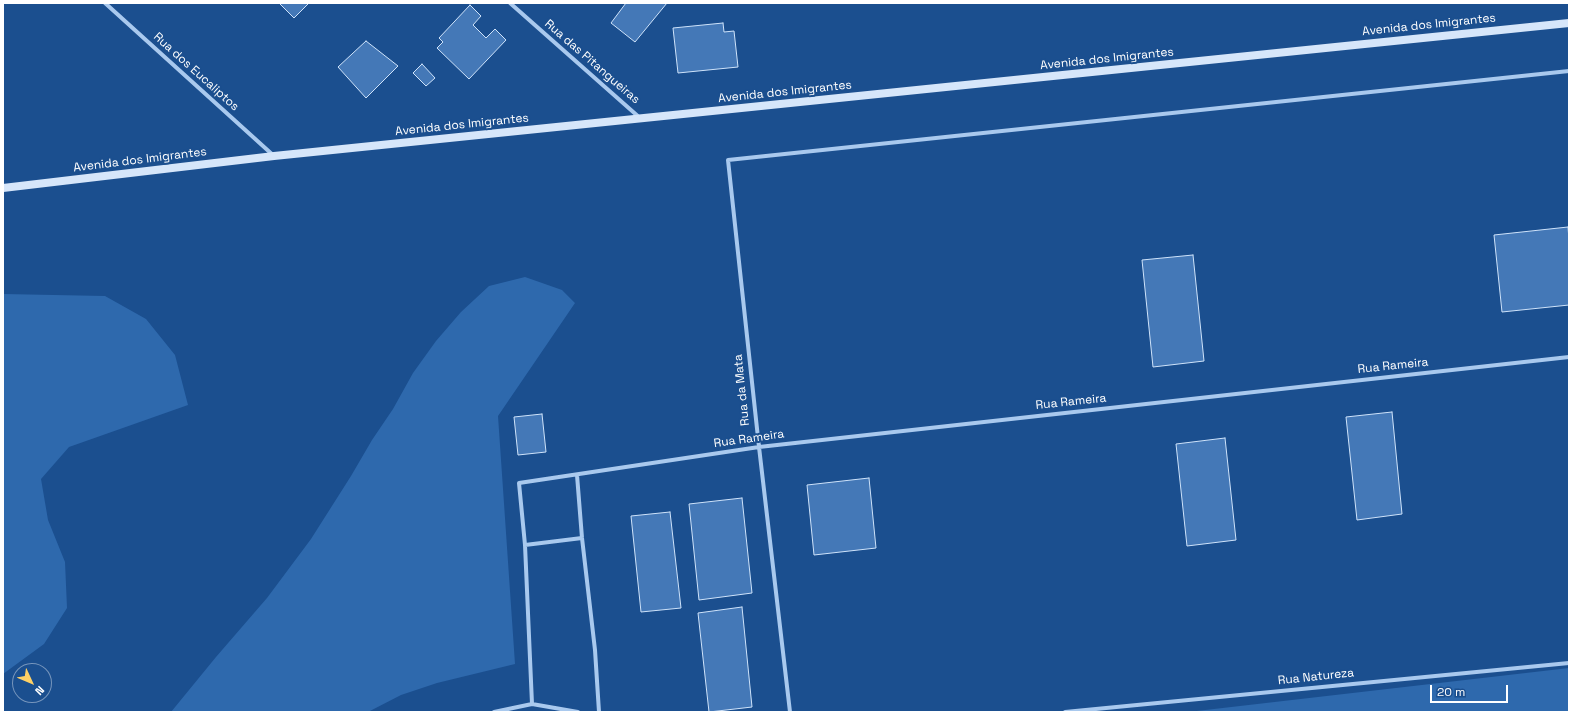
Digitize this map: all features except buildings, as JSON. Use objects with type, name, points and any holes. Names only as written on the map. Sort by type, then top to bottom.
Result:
[{"type":"street","name":"Rua dos Eucaliptos","points":[[105,3],[274,156]]},
{"type":"street","name":"Rua das Pitangueiras","points":[[510,3],[642,119]]},
{"type":"street","name":"Avenida dos Imigrantes","points":[[3,188],[274,156],[1569,23]]},
{"type":"street","name":"Rua da Mata","points":[[790,712],[759,447],[728,160],[1569,71]]},
{"type":"street","name":"Rua Rameira","points":[[525,545],[519,483],[759,447],[1569,357]]},
{"type":"street","points":[[577,475],[582,538],[595,650],[599,712]]},
{"type":"street","points":[[532,704],[525,545],[582,538]]},
{"type":"street","name":"Rua Natureza","points":[[1065,712],[1569,662]]},
{"type":"street","points":[[494,712],[532,704],[578,712]]},
{"type":"shaded area","points":[[525,277],[562,290],[575,303],[498,416],[515,664],[437,683],[401,695],[368,712],[171,712],[267,598],[311,539],[372,440],[393,409],[413,373],[436,341],[461,312],[489,286]]},
{"type":"shaded area","points":[[3,294],[105,296],[146,319],[175,355],[188,405],[69,447],[41,479],[48,520],[65,562],[67,608],[44,644],[18,663],[12,663],[12,667],[3,674]]},
{"type":"shaded area","points":[[1569,668],[1569,712],[1188,712]]}]
